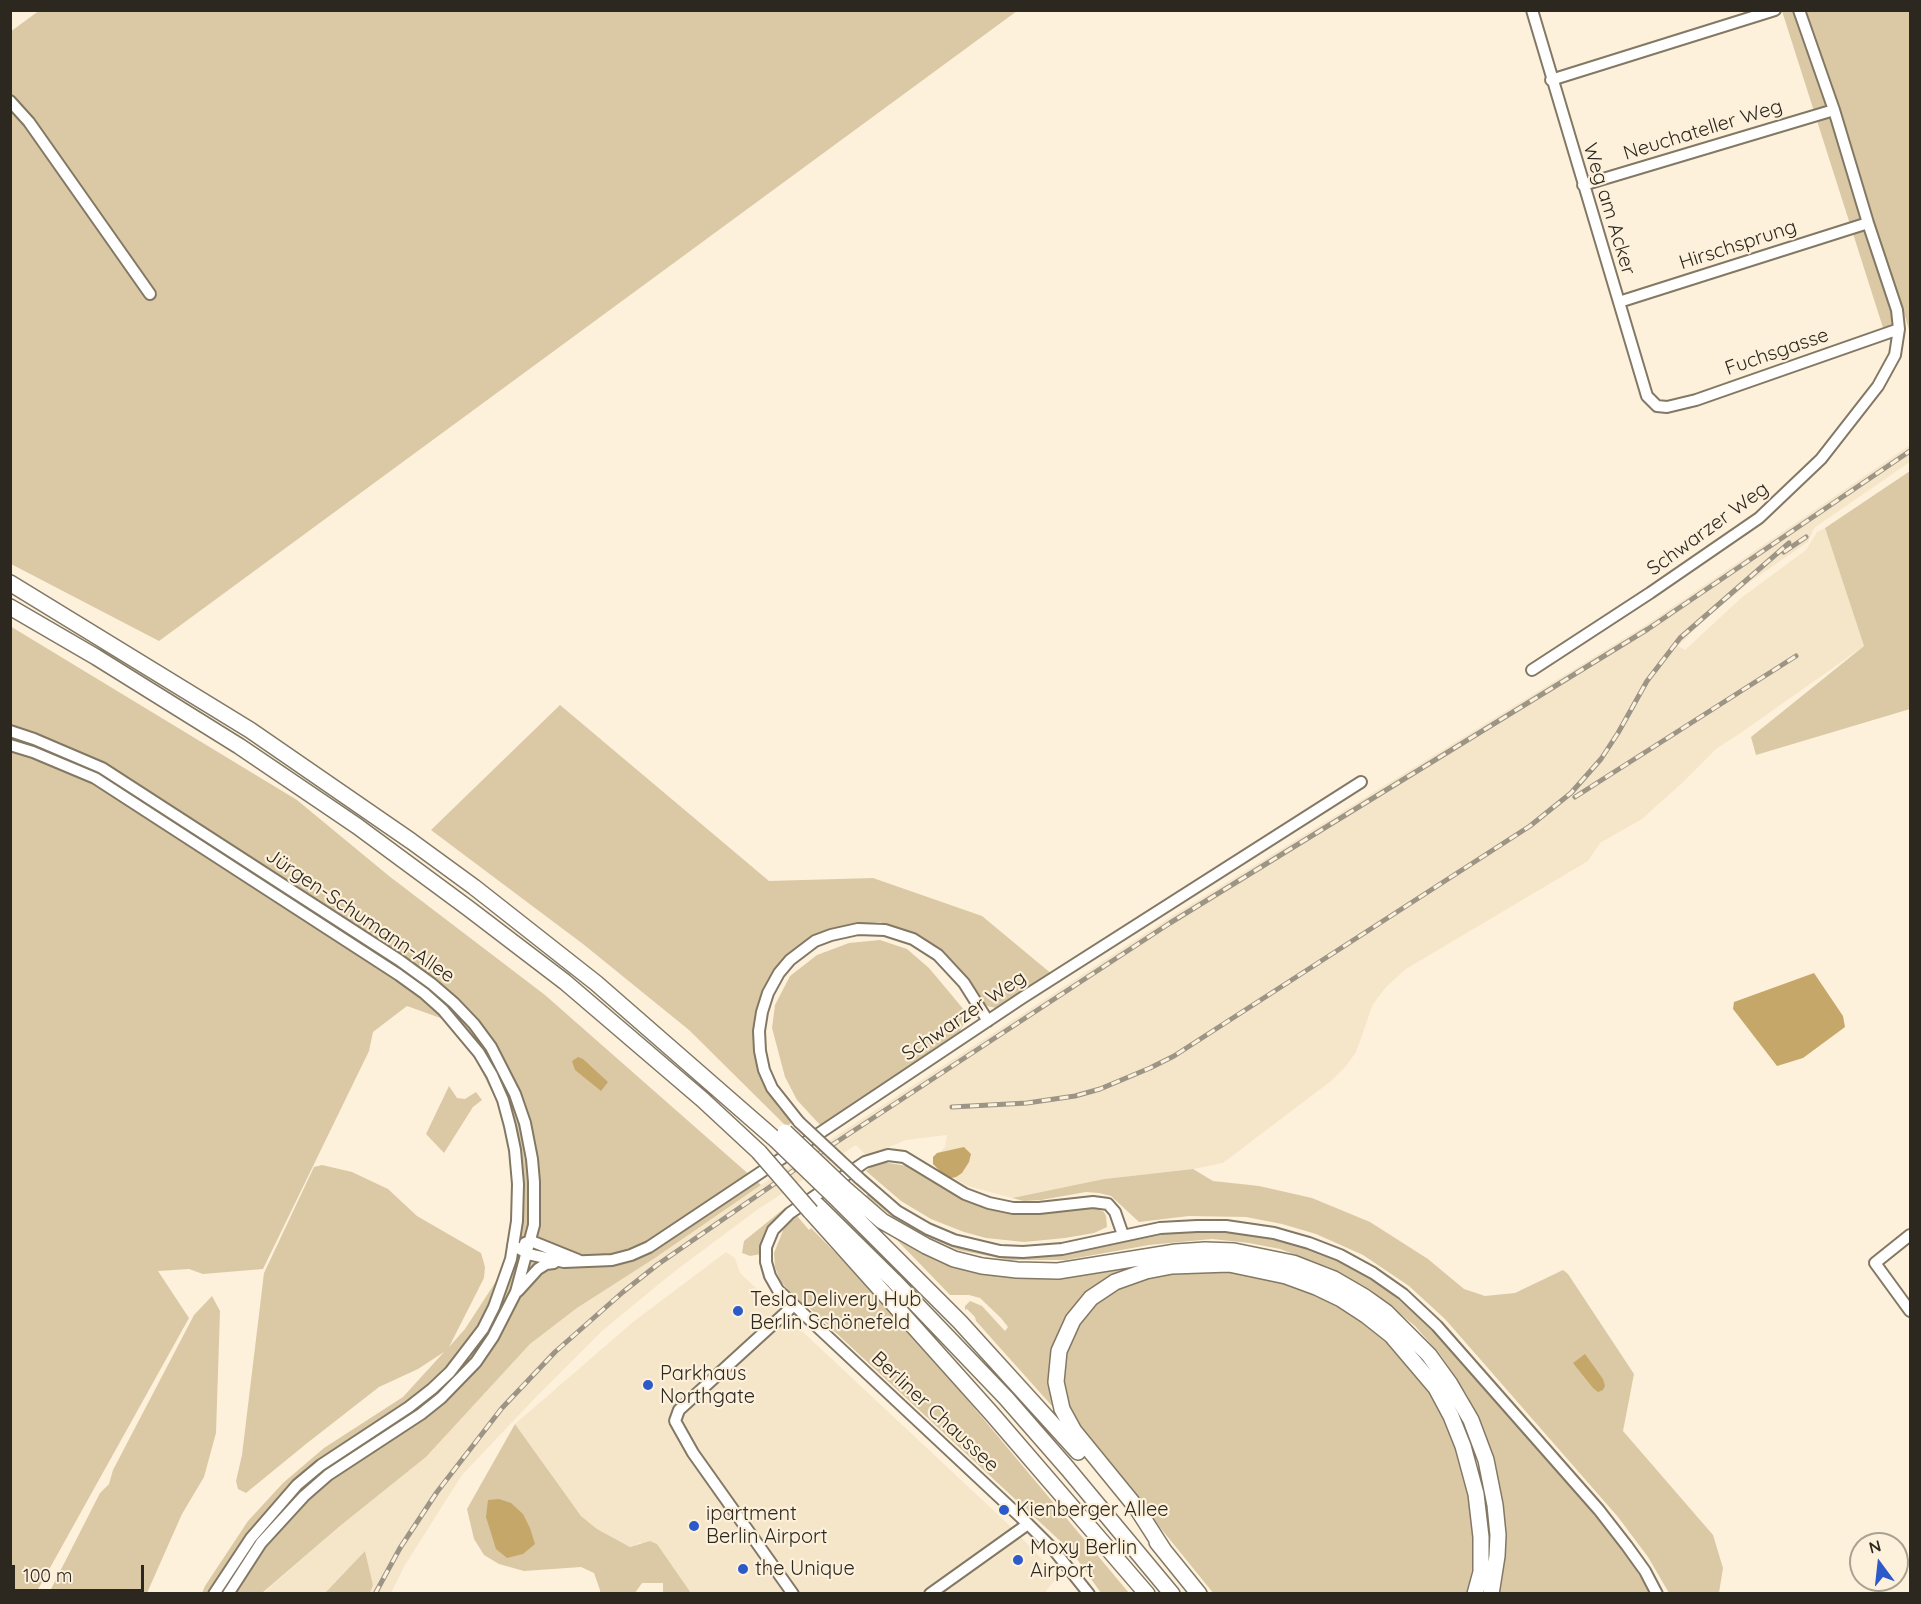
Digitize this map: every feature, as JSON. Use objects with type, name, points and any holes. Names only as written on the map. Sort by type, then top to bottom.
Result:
[{"type":"highway","points":[[10,583],[250,730],[411,840],[596,983],[724,1093],[781,1136],[839,1191],[1068,1440],[1199,1593]]},
{"type":"highway","points":[[10,607],[96,657],[239,746],[357,826],[565,982],[703,1100],[759,1152],[814,1209],[1147,1593]]},
{"type":"highway","points":[[839,1191],[882,1221],[926,1246],[954,1259],[982,1266],[1058,1271],[1176,1252],[1234,1251],[1293,1263],[1334,1280],[1365,1297],[1386,1312],[1429,1355],[1450,1384],[1471,1420],[1486,1460],[1495,1505],[1497,1556],[1491,1593]]},
{"type":"highway","points":[[814,1209],[902,1288],[1006,1398],[1172,1593]]},
{"type":"highway","points":[[1163,1549],[1136,1507],[1074,1431],[1062,1409],[1056,1382],[1059,1352],[1073,1320],[1091,1298],[1115,1282],[1146,1271],[1172,1266],[1229,1264],[1286,1276],[1341,1299],[1391,1335],[1436,1388],[1463,1446],[1476,1494],[1481,1537],[1481,1572],[1475,1593]]},
{"type":"highway","points":[[1083,1521],[1140,1593]]},
{"type":"street","name":"Weg am Acker","points":[[1532,10],[1647,396],[1657,406],[1667,407]]},
{"type":"street","points":[[1551,80],[1775,10]]},
{"type":"street","name":"Schwarzer Weg","points":[[1532,670],[1738,534],[1795,485],[1821,459],[1878,386],[1894,355],[1899,329],[1897,310],[1834,110],[1799,10]]},
{"type":"street","points":[[10,101],[29,122],[150,294]]},
{"type":"street","name":"Neuchateller Weg","points":[[1583,185],[1834,110]]},
{"type":"street","name":"Hirschsprung","points":[[1619,302],[1868,223]]},
{"type":"street","name":"Fuchsgasse","points":[[1667,407],[1899,329]]},
{"type":"street","name":"Jürgen-Schumann-Allee","points":[[10,731],[102,768],[399,960],[454,1003],[474,1024],[491,1047],[515,1094],[525,1124],[532,1159],[534,1225],[516,1292],[493,1337],[476,1362],[459,1381],[421,1414],[328,1475],[304,1496],[261,1544],[228,1593]]},
{"type":"street","name":"Jürgen-Schumann-Allee","points":[[10,745],[95,778],[399,975],[443,1010],[479,1053],[503,1100],[515,1150],[518,1214],[511,1258],[498,1296],[483,1329],[450,1372],[409,1407],[337,1454],[297,1485],[251,1538],[214,1593]]},
{"type":"street","name":"Schwarzer Weg","points":[[513,1245],[528,1254],[564,1262],[612,1260],[649,1247],[1151,914],[1361,782]]},
{"type":"street","points":[[988,1021],[964,983],[938,955],[913,939],[885,930],[858,928],[815,941],[790,960],[768,993],[759,1031],[760,1051],[768,1079],[777,1096],[799,1122],[897,1211],[940,1235],[979,1248],[1023,1252],[1062,1249],[1160,1228],[1197,1226],[1254,1229],[1309,1243],[1340,1255],[1373,1273],[1403,1294],[1457,1349],[1599,1510],[1627,1546],[1657,1593]]},
{"type":"street","name":"Berliner Chaussee","points":[[1089,1593],[1053,1549],[1028,1524],[774,1286],[766,1262],[766,1247],[773,1230],[790,1213],[847,1174],[873,1159],[888,1155],[904,1157],[965,1194],[989,1203],[1021,1208],[1093,1202],[1108,1204],[1115,1212],[1124,1235]]},
{"type":"street","points":[[1911,1235],[1875,1263],[1911,1311]]},
{"type":"street","points":[[513,1245],[531,1241]]},
{"type":"street","name":"Schwarzer Weg","points":[[531,1241],[582,1261]]},
{"type":"street","points":[[516,1292],[546,1264],[564,1262]]},
{"type":"street","points":[[793,1593],[693,1453],[675,1421],[679,1410],[794,1306]]},
{"type":"street","points":[[930,1593],[1028,1524]]},
{"type":"shaded area","points":[[40,10],[1017,11],[159,641],[11,564],[10,32]]},
{"type":"shaded area","points":[[1782,11],[1794,11],[1894,309],[1892,326],[1885,334]]},
{"type":"shaded area","points":[[1805,11],[1910,11],[1910,333],[1900,300]]},
{"type":"shaded area","points":[[1910,445],[1910,462],[1814,528],[1808,542],[1751,581],[1701,623],[1678,646],[1685,650],[1741,598],[1806,550],[1817,532],[1825,528],[1864,646],[1716,749],[1642,819],[1600,843],[1588,861],[1406,969],[1386,987],[1373,1004],[1356,1052],[1346,1066],[1331,1081],[1223,1163],[1193,1169],[1104,1179],[1012,1198],[968,1186],[938,1170],[933,1158],[945,1147],[947,1135],[906,1140],[867,1156],[856,1145],[757,1210],[675,1271],[602,1331],[462,1475],[405,1565],[391,1593],[370,1593],[373,1585],[365,1551],[325,1593],[262,1594],[340,1526],[426,1457],[530,1344],[577,1308],[1172,916],[1646,625]]},
{"type":"shaded area","points":[[1910,471],[1910,709],[1756,755],[1751,737],[1864,646],[1825,528]]},
{"type":"shaded area","points":[[10,626],[297,800],[389,876],[545,995],[761,1185],[577,1308],[530,1344],[426,1457],[262,1593],[202,1593],[248,1521],[283,1483],[324,1448],[403,1397],[444,1352],[418,1369],[379,1387],[246,1493],[238,1489],[236,1481],[242,1455],[264,1273],[314,1167],[322,1165],[352,1172],[388,1189],[417,1216],[481,1253],[485,1267],[484,1278],[449,1347],[465,1329],[502,1272],[511,1230],[513,1187],[509,1146],[499,1106],[471,1050],[446,1020],[407,1006],[373,1032],[369,1051],[263,1269],[203,1274],[189,1269],[158,1271],[189,1318],[36,1593],[11,1593]]},
{"type":"shaded area","points":[[560,705],[769,881],[873,878],[982,916],[1053,975],[1005,1006],[996,1008],[987,1006],[979,1000],[954,964],[928,941],[901,929],[880,922],[849,925],[816,936],[790,952],[765,986],[759,1006],[764,1082],[778,1107],[792,1122],[787,1127],[689,1030],[583,944],[431,830]]},
{"type":"shaded area","points":[[880,940],[907,949],[929,968],[965,1011],[965,1021],[957,1038],[821,1126],[797,1100],[785,1077],[772,1028],[775,1005],[790,976],[817,955],[849,943]]},
{"type":"shaded area","points":[[1814,973],[1843,1016],[1845,1027],[1803,1058],[1777,1066],[1733,1009],[1734,1002]]},
{"type":"shaded area","points":[[578,1057],[608,1082],[601,1091],[575,1070],[572,1061]]},
{"type":"shaded area","points":[[449,1086],[457,1098],[465,1099],[476,1092],[482,1100],[473,1107],[444,1153],[426,1134]]},
{"type":"shaded area","points":[[964,1147],[971,1154],[969,1162],[962,1173],[956,1177],[951,1178],[942,1173],[933,1164],[933,1157],[937,1153]]},
{"type":"shaded area","points":[[883,1162],[907,1166],[960,1196],[1024,1213],[1095,1208],[1104,1212],[1107,1227],[1094,1233],[1024,1242],[986,1238],[964,1232],[931,1219],[901,1201],[866,1171],[875,1164]]},
{"type":"shaded area","points":[[1193,1169],[1213,1181],[1259,1186],[1312,1198],[1370,1222],[1428,1259],[1464,1289],[1485,1296],[1515,1293],[1563,1270],[1568,1274],[1634,1374],[1623,1431],[1713,1535],[1723,1568],[1719,1593],[1669,1593],[1648,1557],[1618,1517],[1445,1319],[1409,1286],[1363,1255],[1316,1234],[1246,1217],[1189,1216],[1139,1222],[1111,1196],[1099,1193],[1086,1192],[1024,1201],[1012,1198],[1104,1179]]},
{"type":"shaded area","points":[[868,1194],[898,1218],[932,1237],[975,1252],[1003,1257],[1030,1258],[1062,1255],[1148,1236],[1214,1231],[1247,1233],[1279,1239],[1337,1259],[1386,1289],[1428,1325],[1611,1534],[1650,1593],[1498,1593],[1484,1432],[1467,1395],[1442,1357],[1415,1326],[1371,1290],[1334,1269],[1280,1249],[1212,1239],[1149,1245],[1066,1260],[1009,1260],[958,1250],[916,1231],[890,1215],[866,1196]]},
{"type":"shaded area","points":[[786,1207],[763,1236],[761,1254],[750,1256],[742,1253],[744,1241]]},
{"type":"shaded area","points":[[797,1216],[860,1278],[955,1385],[1129,1593],[1101,1593],[1072,1552],[806,1305],[804,1306],[791,1294],[780,1280],[775,1267],[774,1253],[784,1228]]},
{"type":"shaded area","points":[[894,1237],[957,1265],[1134,1266],[1107,1277],[1090,1289],[1081,1296],[1067,1316],[1052,1351],[1055,1406],[1052,1406],[976,1321],[975,1317],[967,1309],[965,1310],[965,1306],[970,1301],[982,1306],[1005,1331],[1008,1327],[1001,1318],[980,1298],[969,1295],[950,1295]]},
{"type":"shaded area","points":[[726,1252],[735,1258],[740,1273],[1008,1524],[1058,1575],[1045,1593],[691,1593],[657,1544],[640,1543],[630,1547],[597,1529],[581,1516],[515,1424],[633,1322]]},
{"type":"shaded area","points":[[1214,1269],[1260,1274],[1307,1289],[1357,1315],[1400,1353],[1419,1375],[1441,1408],[1461,1452],[1474,1522],[1473,1562],[1469,1593],[1214,1594],[1093,1449],[1067,1406],[1062,1371],[1069,1336],[1100,1296],[1144,1276]]},
{"type":"shaded area","points":[[212,1296],[220,1311],[216,1433],[204,1477],[182,1514],[147,1593],[49,1593],[100,1493],[109,1484],[113,1470],[194,1315]]},
{"type":"shaded area","points":[[1585,1354],[1603,1379],[1605,1386],[1603,1390],[1598,1392],[1593,1388],[1573,1363]]},
{"type":"shaded area","points":[[515,1424],[581,1516],[597,1529],[630,1547],[650,1541],[657,1544],[691,1593],[663,1593],[663,1583],[642,1583],[635,1593],[600,1593],[594,1573],[581,1567],[524,1571],[499,1564],[484,1555],[474,1539],[467,1509]]},
{"type":"shaded area","points":[[499,1499],[511,1503],[523,1514],[530,1528],[535,1544],[523,1554],[507,1558],[496,1549],[486,1517],[488,1500]]},
{"type":"shaded area","points":[[365,1551],[373,1585],[370,1593],[325,1593]]},
{"type":"railway","points":[[375,1594],[400,1548],[437,1492],[502,1408],[555,1352],[657,1265],[800,1166],[1170,923],[1648,629],[1910,451]]},
{"type":"railway","points":[[1784,552],[1806,537]]},
{"type":"railway","points":[[952,1107],[1027,1103],[1075,1096],[1100,1089],[1150,1068],[1174,1056],[1530,826],[1571,793],[1601,759],[1647,681],[1680,638],[1789,543]]},
{"type":"railway","points":[[1575,797],[1796,656]]},
{"type":"place","name":"Tesla Delivery Hub Berlin Schönefeld","points":[[738,1311]]},
{"type":"place","name":"Parkhaus Northgate","points":[[648,1385]]},
{"type":"place","name":"Kienberger Allee","points":[[1004,1510]]},
{"type":"place","name":"ipartment Berlin Airport","points":[[694,1526]]},
{"type":"place","name":"Moxy Berlin Airport","points":[[1018,1560]]},
{"type":"place","name":"the Unique","points":[[743,1569]]}]
